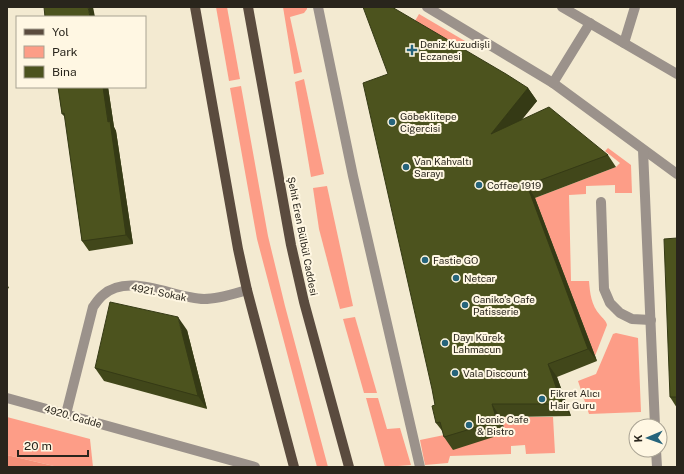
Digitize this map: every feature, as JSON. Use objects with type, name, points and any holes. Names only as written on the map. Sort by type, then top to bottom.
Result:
[{"type":"main road","points":[[196,7],[238,248],[247,290],[294,467]]},
{"type":"main road","name":"Şehit Eren Bülbül Caddesi","points":[[248,7],[291,245],[304,302],[349,467]]},
{"type":"street","points":[[318,7],[353,176],[420,467]]},
{"type":"street","points":[[427,7],[553,83],[677,174]]},
{"type":"street","points":[[562,7],[677,74]]},
{"type":"street","points":[[624,43],[635,7]]},
{"type":"street","points":[[553,83],[590,23]]},
{"type":"street","points":[[643,150],[655,418]]},
{"type":"street","points":[[601,202],[604,289],[610,303],[620,314],[632,319],[650,320]]},
{"type":"street","name":"4921. Sokak","points":[[66,414],[93,307],[101,296],[111,289],[124,285],[138,286],[190,298],[205,299],[221,297],[247,290]]},
{"type":"street","name":"4920. Cadde","points":[[7,398],[255,467]]},
{"type":"green space","points":[[216,7],[227,7],[240,79],[229,81]]},
{"type":"green space","points":[[283,7],[307,7],[304,13],[290,17],[302,72],[294,74]]},
{"type":"green space","points":[[419,14],[465,41],[461,48],[415,21]]},
{"type":"green space","points":[[304,79],[324,174],[311,177],[295,82]]},
{"type":"green space","points":[[241,86],[268,236],[328,467],[317,467],[257,239],[230,88]]},
{"type":"green space","points":[[608,148],[631,165],[632,193],[615,193],[615,185],[586,186],[586,194],[569,195],[571,281],[589,281],[593,303],[607,325],[595,356],[535,198],[616,167],[620,163],[605,151]]},
{"type":"green space","points":[[327,186],[353,306],[340,309],[319,229],[313,188]]},
{"type":"green space","points":[[355,317],[377,393],[364,393],[343,319]]},
{"type":"green space","points":[[616,333],[638,338],[641,412],[589,414],[578,381],[596,374],[613,334]]},
{"type":"green space","points":[[366,398],[378,398],[387,429],[400,428],[411,465],[385,467]]},
{"type":"green space","points":[[7,417],[90,439],[93,467],[58,467],[7,455]]},
{"type":"green space","points":[[500,417],[553,417],[555,453],[526,454],[525,445],[511,446],[511,454],[450,456],[448,463],[425,465],[420,440],[449,434]]},
{"type":"shaded area","points":[[7,455],[58,467],[7,467]]},
{"type":"building","points":[[44,7],[88,7],[90,16],[45,16]]},
{"type":"building","points":[[363,7],[392,7],[528,88],[491,134],[549,107],[608,155],[527,185],[588,349],[548,364],[562,404],[492,404],[497,421],[444,437],[440,422],[436,423],[432,406],[435,405],[432,389],[363,83],[388,74]]},
{"type":"building","points":[[58,88],[103,88],[108,122],[110,121],[126,235],[82,241],[64,113],[62,114]]},
{"type":"building","points":[[677,238],[677,397],[670,397],[664,239]]},
{"type":"building","points":[[110,302],[178,317],[198,396],[95,368]]},
{"type":"place","name":"Deniz Kuzudişli Eczanesi","points":[[412,50]]},
{"type":"place","name":"Göbeklitepe Ciğercisi","points":[[392,122]]},
{"type":"place","name":"Van Kahvaltı Sarayı","points":[[406,167]]},
{"type":"place","name":"Coffee 1919","points":[[479,185]]},
{"type":"place","name":"Fastie GO","points":[[425,260]]},
{"type":"place","name":"Netcar","points":[[456,278]]},
{"type":"place","name":"Caniko's Cafe Patisserie","points":[[465,305]]},
{"type":"place","name":"Dayı Kürek Lahmacun","points":[[445,343]]},
{"type":"place","name":"Vala Discount","points":[[455,373]]},
{"type":"place","name":"Fikret Alıcı Hair Guru","points":[[542,399]]},
{"type":"place","name":"Iconic Cafe & Bistro","points":[[469,425]]}]
